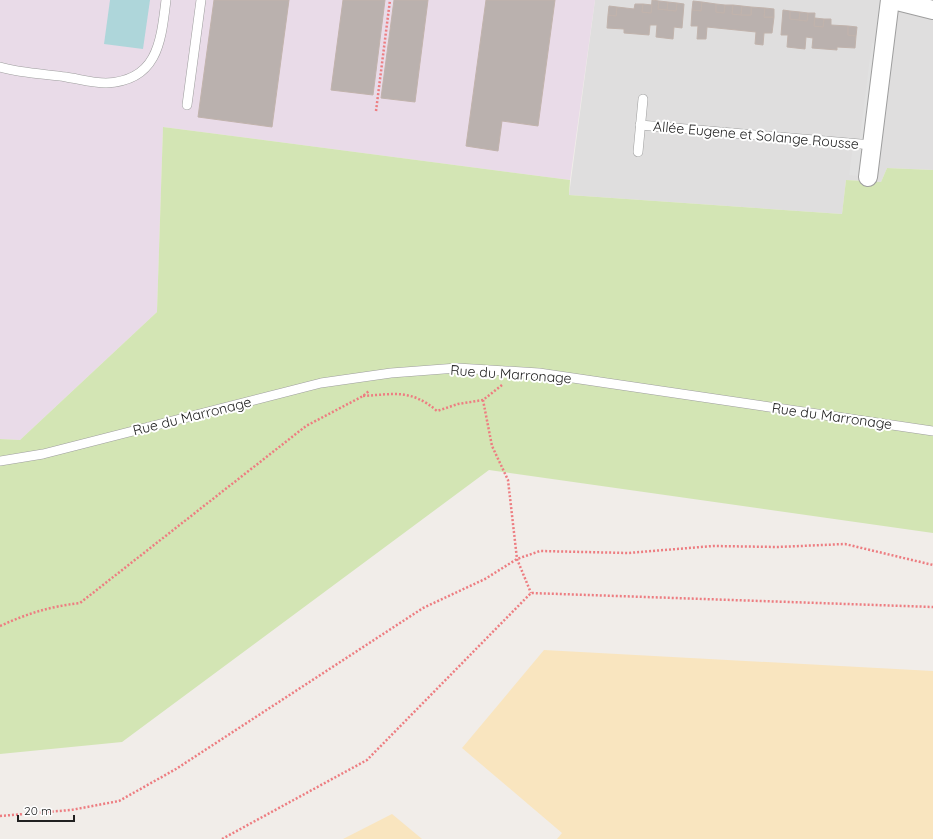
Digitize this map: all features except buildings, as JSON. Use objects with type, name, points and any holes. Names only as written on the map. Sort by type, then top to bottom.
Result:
[{"type":"street","points":[[868,177],[891,0],[933,10]]},
{"type":"lane","points":[[0,67],[106,83],[131,78],[146,68],[156,54],[162,36],[166,0]]},
{"type":"lane","points":[[187,105],[201,0]]},
{"type":"lane","name":"Allée Eugene et Solange Rousse","points":[[638,152],[643,99]]},
{"type":"lane","name":"Allée Eugene et Solange Rousse","points":[[640,125],[872,145]]},
{"type":"lane","name":"Rue du Marronage","points":[[0,461],[43,454],[321,383],[391,374],[457,368],[520,372],[933,431]]},
{"type":"path","points":[[376,111],[390,0]]},
{"type":"path","points":[[362,396],[401,393],[424,399],[437,411],[458,404],[483,400],[520,372]]},
{"type":"path","points":[[0,626],[26,614],[51,606],[80,603],[306,426],[362,396],[391,374]]},
{"type":"path","points":[[483,400],[492,446],[508,480],[517,559],[531,593]]},
{"type":"path","points":[[0,816],[71,810],[119,801],[176,769],[423,608],[485,579],[517,559],[540,551],[628,553],[713,546],[778,548],[845,544],[933,565]]},
{"type":"path","points":[[222,839],[366,760],[531,593],[933,607]]},
{"type":"shaded area","points":[[0,0],[595,0],[570,180],[163,127],[157,312],[20,440],[0,439]]},
{"type":"shaded area","points":[[595,0],[933,0],[933,170],[887,168],[881,182],[846,180],[842,214],[569,195]]},
{"type":"shaded area","points":[[872,43],[884,45],[868,177],[849,175],[853,144],[859,144]]},
{"type":"green space","points":[[163,127],[570,180],[569,195],[842,214],[846,180],[881,182],[887,168],[933,170],[933,533],[489,470],[122,742],[0,754],[0,439],[20,440],[157,312]]},
{"type":"sand","points":[[544,650],[933,671],[933,839],[557,839],[562,833],[462,748]]},
{"type":"sand","points":[[392,814],[422,839],[343,839]]},
{"type":"water","points":[[110,0],[150,0],[143,49],[104,44]]}]
